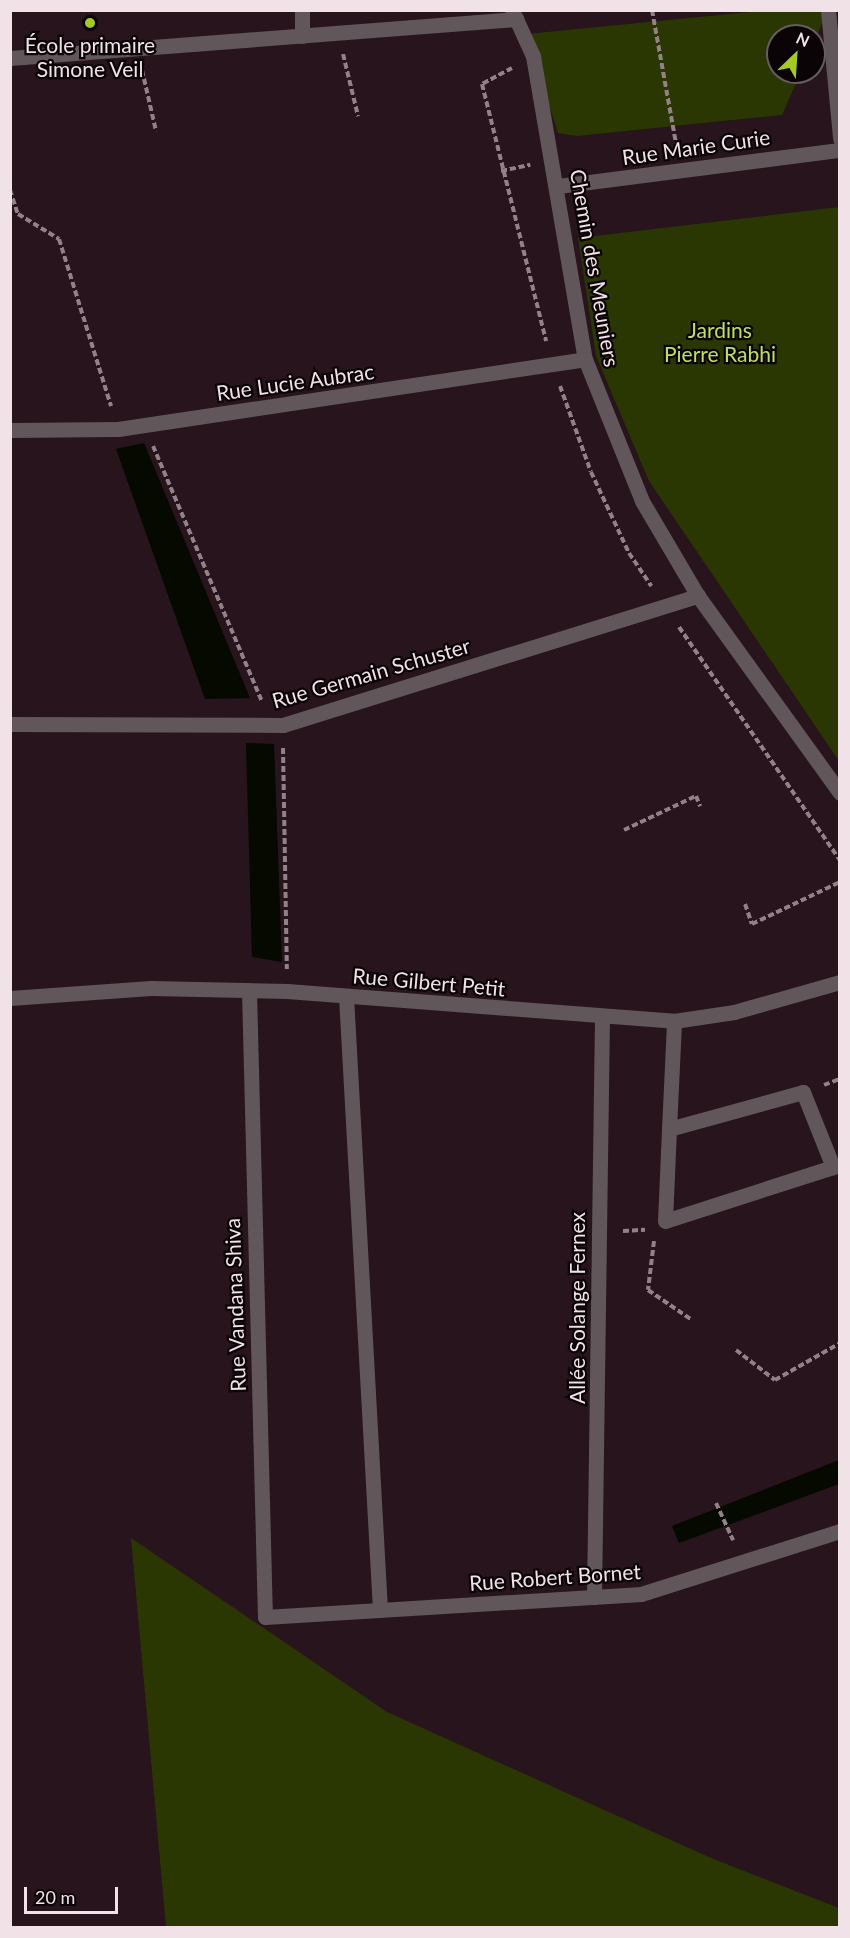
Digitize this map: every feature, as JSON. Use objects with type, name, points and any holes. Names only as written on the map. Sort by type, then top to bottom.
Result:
[{"type":"street","points":[[302,10],[302,36]]},
{"type":"street","points":[[828,10],[840,138]]},
{"type":"street","points":[[10,58],[338,33],[515,15]]},
{"type":"street","name":"Chemin des Meuniers","points":[[515,15],[533,56],[558,186],[585,359],[642,501],[698,596],[840,793]]},
{"type":"street","name":"Rue Marie Curie","points":[[558,186],[840,150]]},
{"type":"street","name":"Rue Lucie Aubrac","points":[[10,430],[118,429],[585,359]]},
{"type":"street","name":"Rue Germain Schuster","points":[[10,724],[283,724],[698,596]]},
{"type":"street","name":"Rue Gilbert Petit","points":[[10,998],[151,988],[287,991],[602,1019],[674,1022],[734,1012],[840,982]]},
{"type":"street","name":"Rue Vandana Shiva","points":[[249,990],[265,1617]]},
{"type":"street","points":[[346,996],[380,1610]]},
{"type":"street","name":"Allée Solange Fernex","points":[[594,1597],[602,1019]]},
{"type":"street","points":[[669,1129],[803,1092],[833,1167],[665,1221],[669,1129],[674,1022]]},
{"type":"street","name":"Rue Robert Bornet","points":[[265,1617],[641,1594],[744,1566],[840,1531]]},
{"type":"path","points":[[652,10],[681,170]]},
{"type":"path","points":[[338,33],[358,116]]},
{"type":"path","points":[[138,49],[156,131]]},
{"type":"path","points":[[10,190],[18,214],[60,239],[118,429],[123,438],[149,436],[261,701],[281,703],[287,991]]},
{"type":"path","points":[[624,830],[696,796],[700,806]]},
{"type":"path","points":[[745,904],[752,924],[840,882]]},
{"type":"path","points":[[598,1233],[656,1229],[648,1290],[692,1320]]},
{"type":"path","points":[[736,1350],[775,1380],[840,1343]]},
{"type":"path","points":[[716,1503],[744,1566]]},
{"type":"green space","points":[[827,10],[822,24],[766,24],[766,84],[796,84],[782,115],[577,136],[558,133],[527,34],[760,11]]},
{"type":"green space","name":"Jardins Pierre Rabhi","points":[[840,207],[839,761],[649,481],[596,356],[578,238]]},
{"type":"green space","points":[[131,1538],[387,1712],[711,1858],[839,1908],[839,1927],[166,1927]]},
{"type":"shaded area","points":[[144,443],[250,698],[205,699],[116,449]]},
{"type":"shaded area","points":[[246,743],[274,744],[282,962],[252,957]]},
{"type":"shaded area","points":[[839,1460],[839,1484],[679,1543],[672,1526]]},
{"type":"place","name":"École primaire Simone Veil","points":[[90,23]]}]
